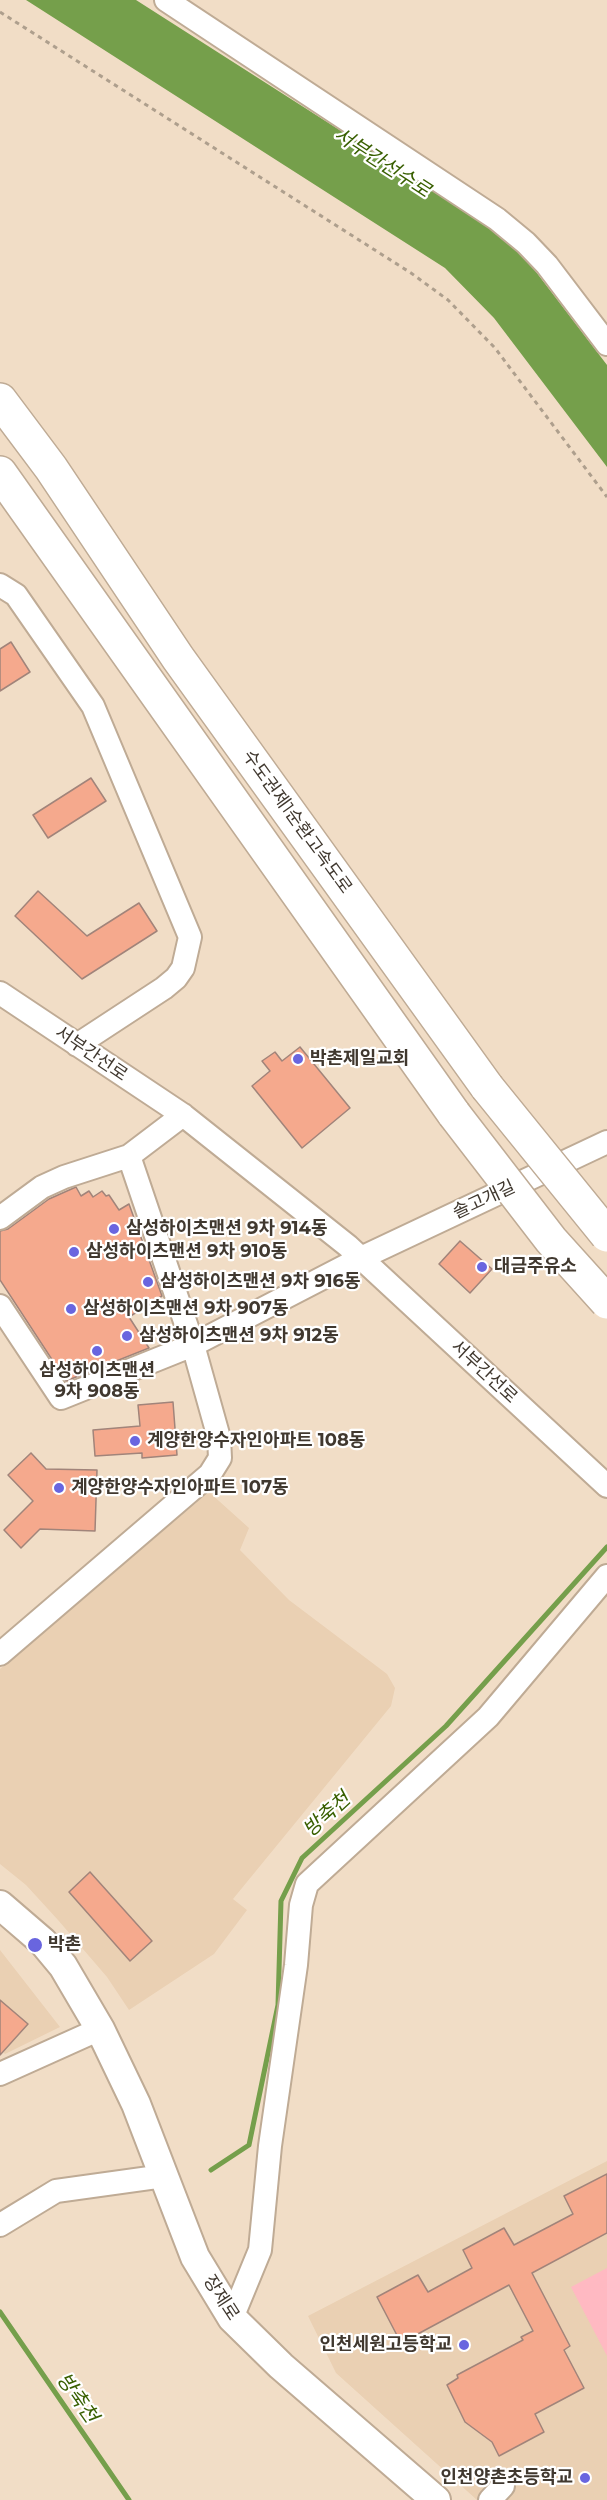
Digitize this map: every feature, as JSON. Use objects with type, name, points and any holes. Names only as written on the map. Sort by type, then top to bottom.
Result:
[{"type":"highway","name":"수도권제1순환고속도로","points":[[0,400],[51,468],[178,658],[487,1086],[607,1235]]},
{"type":"highway","points":[[0,473],[454,1114],[551,1240],[607,1302]]},
{"type":"main road","name":"장제로","points":[[0,1905],[43,1942],[63,1966],[100,2029],[136,2104],[195,2257],[232,2318],[281,2366],[436,2500]]},
{"type":"street","points":[[166,0],[497,219],[526,243],[547,265],[607,344]]},
{"type":"street","points":[[0,585],[16,595],[93,706],[190,937],[183,968],[176,978],[77,1045]]},
{"type":"street","name":"서부간선로","points":[[0,993],[183,1115],[361,1258],[607,1486]]},
{"type":"street","points":[[0,1218],[42,1187],[64,1177],[129,1156],[183,1115]]},
{"type":"street","name":"솔고개길","points":[[361,1258],[607,1142]]},
{"type":"street","points":[[0,1654],[210,1474],[220,1458],[219,1438],[193,1345],[129,1156]]},
{"type":"street","points":[[0,1306],[61,1398],[193,1345],[361,1258]]},
{"type":"street","points":[[232,2318],[260,2250],[270,2146],[296,1965],[301,1905],[306,1884],[488,1717],[607,1576]]},
{"type":"street","points":[[0,2074],[100,2029]]},
{"type":"street","points":[[0,2225],[56,2191],[164,2176]]},
{"type":"path","points":[[0,12],[411,273],[448,300],[495,348],[607,497]]},
{"type":"shaded area","points":[[209,1492],[249,1528],[240,1550],[289,1600],[387,1674],[395,1688],[391,1706],[233,1899],[247,1910],[214,1954],[129,2010],[107,1977],[58,1920],[26,1885],[0,1864],[0,1669]]},
{"type":"shaded area","points":[[0,1950],[60,2027],[5,2054],[0,2049]]},
{"type":"shaded area","name":"인천세원고등학교","points":[[607,2161],[607,2500],[477,2500],[336,2373],[308,2316]]},
{"type":"shaded area","points":[[607,2268],[607,2356],[571,2287]]},
{"type":"water","name":"서부간선수로","points":[[26,0],[136,0],[482,221],[527,260],[607,365],[607,467],[494,318],[445,268]]},
{"type":"building","points":[[11,642],[30,672],[0,691],[0,649]]},
{"type":"building","points":[[91,778],[106,801],[48,838],[33,815]]},
{"type":"building","points":[[38,891],[87,936],[139,903],[157,931],[82,979],[15,916]]},
{"type":"building","points":[[300,1047],[350,1108],[302,1148],[252,1086],[270,1071],[262,1061],[275,1052],[282,1061]]},
{"type":"building","points":[[76,1187],[81,1196],[89,1191],[93,1197],[102,1191],[106,1196],[109,1195],[119,1210],[129,1204],[162,1296],[129,1317],[149,1348],[66,1381],[0,1280],[0,1231],[8,1229],[49,1199]]},
{"type":"building","points":[[460,1241],[492,1269],[470,1293],[439,1264]]},
{"type":"building","name":"계양한양수자인아파트 108동","points":[[173,1402],[177,1455],[142,1458],[142,1453],[95,1456],[93,1430],[140,1426],[138,1405]]},
{"type":"building","name":"계양한양수자인아파트 107동","points":[[31,1453],[46,1469],[97,1470],[95,1531],[40,1529],[21,1548],[4,1530],[33,1501],[8,1475]]},
{"type":"building","points":[[90,1872],[152,1941],[130,1961],[69,1892]]},
{"type":"building","points":[[0,2000],[28,2024],[0,2055]]},
{"type":"building","points":[[607,2174],[607,2233],[532,2273],[570,2346],[564,2350],[584,2388],[535,2414],[544,2432],[499,2456],[492,2442],[465,2422],[447,2385],[458,2378],[457,2375],[523,2340],[521,2337],[533,2331],[509,2285],[401,2343],[377,2297],[418,2275],[428,2292],[472,2268],[463,2250],[504,2228],[514,2245],[573,2214],[564,2196]]},
{"type":"waterway","name":"방축천","points":[[211,2170],[249,2145],[278,2005],[281,1901],[302,1858],[446,1726],[607,1547]]},
{"type":"waterway","name":"방축천","points":[[0,2312],[129,2500]]},
{"type":"place","name":"박촌제일교회","points":[[298,1059]]},
{"type":"place","name":"삼성하이츠맨션 9차 914동","points":[[114,1229]]},
{"type":"place","name":"삼성하이츠맨션 9차 910동","points":[[74,1252]]},
{"type":"place","name":"대금주유소","points":[[482,1267]]},
{"type":"place","name":"삼성하이츠맨션 9차 916동","points":[[148,1282]]},
{"type":"place","name":"삼성하이츠맨션 9차 907동","points":[[71,1309]]},
{"type":"place","name":"삼성하이츠맨션 9차 912동","points":[[127,1336]]},
{"type":"place","name":"삼성하이츠맨션 9차 908동","points":[[97,1351]]},
{"type":"place","name":"계양한양수자인아파트 108동","points":[[135,1441]]},
{"type":"place","name":"계양한양수자인아파트 107동","points":[[59,1488]]},
{"type":"place","name":"박촌","points":[[35,1945]]},
{"type":"place","name":"인천세원고등학교","points":[[464,2345]]},
{"type":"place","name":"인천양촌초등학교","points":[[585,2478]]}]
